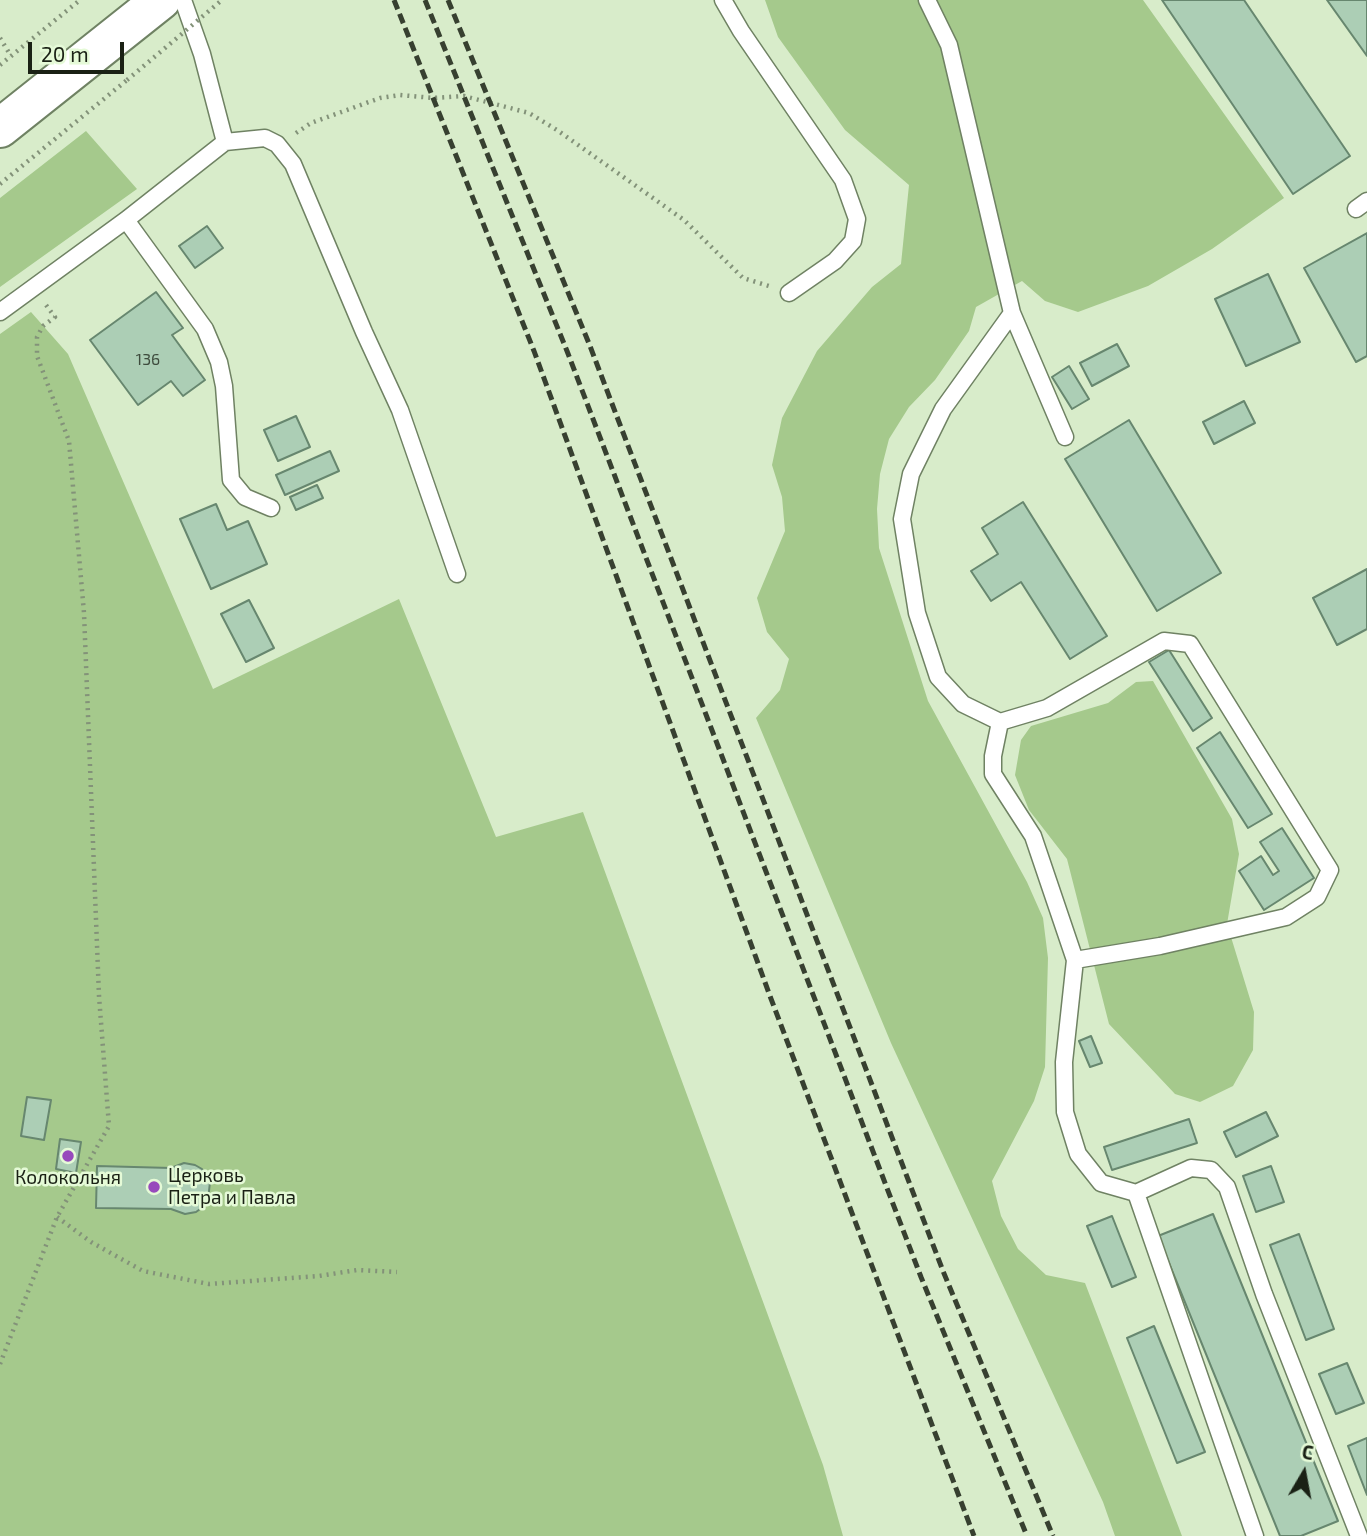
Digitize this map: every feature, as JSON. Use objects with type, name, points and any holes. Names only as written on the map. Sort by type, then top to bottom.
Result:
[{"type":"main road","points":[[0,128],[161,0]]},
{"type":"lane","points":[[183,0],[202,54],[225,142]]},
{"type":"lane","points":[[723,0],[741,31],[844,180],[857,219],[853,241],[835,261],[789,293]]},
{"type":"lane","points":[[927,0],[950,46],[1012,313],[1065,437]]},
{"type":"lane","points":[[0,312],[126,220],[225,142],[265,138],[277,144],[293,164],[400,410],[457,574]]},
{"type":"lane","points":[[126,220],[205,329],[219,362],[224,386],[231,480],[245,497],[271,508]]},
{"type":"lane","points":[[1012,313],[943,409],[912,474],[902,519],[917,613],[938,677],[963,704],[1000,722],[1047,708],[1164,641],[1190,644],[1329,870],[1317,897],[1286,917],[1160,946],[1075,960]]},
{"type":"lane","points":[[1000,722],[993,756],[993,774],[1033,836],[1075,960],[1064,1062],[1065,1112],[1078,1154],[1101,1183],[1136,1193],[1191,1168],[1211,1170],[1227,1187],[1264,1294],[1359,1536]]},
{"type":"lane","points":[[1136,1193],[1255,1536]]},
{"type":"path","points":[[0,65],[80,0]]},
{"type":"path","points":[[0,184],[222,0]]},
{"type":"path","points":[[0,38],[11,56]]},
{"type":"path","points":[[277,144],[310,123],[380,98],[400,95],[433,98],[464,96],[529,113],[684,220],[743,278],[789,293]]},
{"type":"path","points":[[0,1364],[57,1217],[109,1126],[99,996],[84,613],[69,441],[37,356],[37,337],[43,326],[55,317],[33,288]]},
{"type":"path","points":[[57,1217],[91,1242],[143,1272],[209,1284],[319,1276],[357,1270],[397,1272]]},
{"type":"green space","points":[[765,0],[1143,0],[1284,198],[1212,249],[1148,286],[1078,312],[1045,301],[1022,281],[976,307],[969,331],[935,380],[909,407],[889,439],[880,474],[877,509],[879,548],[928,701],[1027,882],[1043,918],[1048,958],[1045,1067],[1034,1101],[992,1181],[1001,1216],[1018,1249],[1046,1275],[1085,1283],[1182,1536],[1115,1536],[1103,1502],[891,1043],[756,718],[780,690],[789,659],[767,632],[757,598],[785,531],[782,497],[772,465],[782,418],[817,351],[872,287],[901,264],[909,185],[845,130],[778,37]]},
{"type":"green space","points":[[86,131],[137,189],[0,287],[0,198]]},
{"type":"green space","points":[[31,312],[68,354],[213,689],[399,599],[496,837],[583,812],[823,1465],[843,1536],[0,1536],[0,334]]},
{"type":"green space","points":[[1153,681],[1232,819],[1239,854],[1227,924],[1254,1012],[1253,1050],[1233,1086],[1200,1102],[1175,1094],[1109,1024],[1067,859],[1029,810],[1015,775],[1021,740],[1031,726],[1108,703],[1136,682]]},
{"type":"building","points":[[1162,0],[1244,0],[1350,156],[1293,194]]},
{"type":"building","points":[[1327,0],[1367,0],[1367,56]]},
{"type":"building","points":[[207,226],[223,248],[195,268],[179,246]]},
{"type":"building","points":[[1367,233],[1367,356],[1356,362],[1304,268]]},
{"type":"building","points":[[1268,274],[1300,342],[1246,366],[1215,299]]},
{"type":"building","points":[[156,292],[183,328],[172,335],[205,380],[183,396],[171,381],[138,405],[90,340]]},
{"type":"building","points":[[1117,344],[1129,366],[1092,386],[1080,363]]},
{"type":"building","points":[[1069,366],[1089,399],[1072,409],[1052,377]]},
{"type":"building","points":[[1244,401],[1255,423],[1214,444],[1203,422]]},
{"type":"building","points":[[296,416],[310,447],[278,461],[264,430]]},
{"type":"building","points":[[1129,420],[1221,573],[1157,611],[1065,459]]},
{"type":"building","points":[[330,451],[339,471],[285,495],[276,475]]},
{"type":"building","points":[[317,485],[323,498],[296,510],[290,497]]},
{"type":"building","points":[[1023,502],[1107,636],[1070,659],[1021,582],[991,601],[971,571],[998,554],[982,528]]},
{"type":"building","points":[[216,504],[227,530],[248,521],[267,564],[211,589],[180,519]]},
{"type":"building","points":[[1367,569],[1367,629],[1337,645],[1313,598]]},
{"type":"building","points":[[249,600],[274,648],[246,662],[221,614]]},
{"type":"building","points":[[1169,650],[1212,718],[1193,731],[1149,662]]},
{"type":"building","points":[[1220,732],[1272,814],[1248,828],[1197,748]]},
{"type":"building","points":[[1282,828],[1314,878],[1264,910],[1239,871],[1261,856],[1273,875],[1279,871],[1260,842]]},
{"type":"building","points":[[1091,1036],[1102,1063],[1090,1067],[1079,1041]]},
{"type":"building","points":[[27,1097],[51,1100],[44,1140],[21,1136]]},
{"type":"building","points":[[1266,1112],[1278,1136],[1236,1157],[1224,1132]]},
{"type":"building","points":[[1189,1119],[1197,1143],[1112,1170],[1104,1147]]},
{"type":"building","name":"Колокольня","points":[[60,1139],[81,1142],[76,1173],[56,1169]]},
{"type":"building","name":"Церковь Петра и Павла","points":[[184,1163],[202,1169],[210,1182],[208,1200],[196,1212],[185,1214],[171,1209],[96,1208],[97,1166],[171,1168]]},
{"type":"building","points":[[1271,1166],[1284,1202],[1256,1212],[1243,1176]]},
{"type":"building","points":[[1213,1214],[1338,1521],[1301,1536],[1280,1536],[1158,1236]]},
{"type":"building","points":[[1112,1216],[1136,1277],[1112,1287],[1087,1226]]},
{"type":"building","points":[[1299,1234],[1334,1329],[1306,1340],[1270,1245]]},
{"type":"building","points":[[1154,1326],[1205,1452],[1177,1463],[1127,1338]]},
{"type":"building","points":[[1347,1363],[1364,1403],[1336,1414],[1319,1374]]},
{"type":"building","points":[[1367,1438],[1367,1495],[1348,1446]]},
{"type":"railway","points":[[394,0],[534,351],[770,996],[974,1536]]},
{"type":"railway","points":[[425,0],[567,351],[921,1277],[1027,1536]]},
{"type":"railway","points":[[448,0],[590,346],[943,1271],[1053,1536]]},
{"type":"place","name":"Колокольня","points":[[68,1156]]},
{"type":"place","name":"Церковь Петра и Павла","points":[[154,1187]]}]
